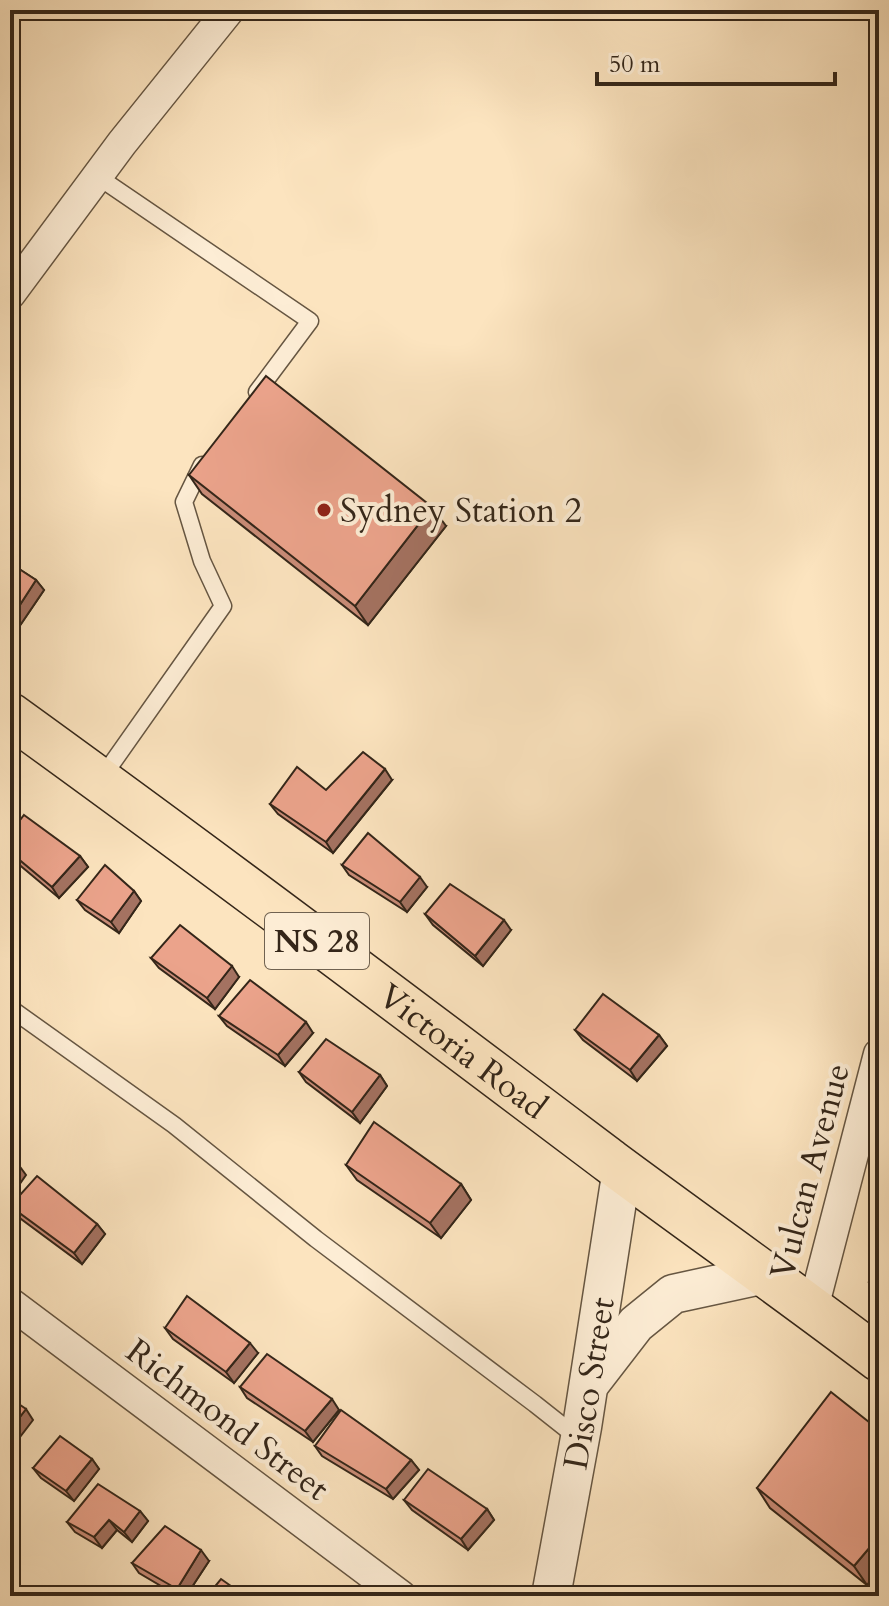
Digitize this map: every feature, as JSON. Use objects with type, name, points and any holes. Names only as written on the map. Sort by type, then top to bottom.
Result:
[{"type":"main road","name":"Victoria Road","points":[[10,715],[879,1359]]},
{"type":"street","points":[[10,294],[97,176],[229,10]]},
{"type":"street","name":"Vulcan Avenue","points":[[813,1308],[879,1054]]},
{"type":"street","name":"Disco Street","points":[[551,1596],[580,1439],[622,1169]]},
{"type":"street","points":[[588,1387],[636,1324],[673,1294],[765,1274]]},
{"type":"street","name":"Richmond Street","points":[[10,1303],[401,1596]]},
{"type":"lane","points":[[97,176],[310,321],[248,404]]},
{"type":"lane","points":[[100,780],[223,606],[202,561],[184,502],[212,451]]},
{"type":"lane","points":[[10,1008],[174,1125],[316,1239],[580,1439]]},
{"type":"building","name":"Sydney Station 2","points":[[266,376],[432,507],[355,606],[189,475]]},
{"type":"building","points":[[10,563],[36,580],[14,614],[10,611]]},
{"type":"building","points":[[363,752],[385,769],[326,842],[270,804],[297,767],[326,790]]},
{"type":"building","points":[[24,815],[80,856],[52,887],[10,852],[10,833]]},
{"type":"building","points":[[368,833],[420,877],[400,902],[342,865]]},
{"type":"building","points":[[105,865],[134,891],[111,922],[77,900]]},
{"type":"building","points":[[450,884],[504,920],[475,956],[425,914]]},
{"type":"building","points":[[180,925],[232,966],[207,998],[151,958]]},
{"type":"building","points":[[250,980],[306,1022],[278,1055],[219,1016]]},
{"type":"building","points":[[603,994],[659,1035],[630,1070],[575,1030]]},
{"type":"building","points":[[326,1039],[380,1075],[352,1112],[299,1072]]},
{"type":"building","points":[[374,1122],[461,1184],[430,1223],[346,1165]]},
{"type":"building","points":[[10,1158],[18,1164],[10,1176]]},
{"type":"building","points":[[37,1176],[97,1224],[74,1253],[10,1206]]},
{"type":"building","points":[[879,1270],[879,1289],[869,1282]]},
{"type":"building","points":[[187,1296],[250,1343],[226,1372],[165,1328]]},
{"type":"building","points":[[267,1354],[332,1399],[305,1431],[240,1387]]},
{"type":"building","points":[[831,1392],[879,1430],[879,1544],[875,1541],[854,1566],[757,1488]]},
{"type":"building","points":[[10,1398],[26,1409],[10,1430]]},
{"type":"building","points":[[341,1410],[411,1460],[386,1489],[315,1446]]},
{"type":"building","points":[[60,1436],[92,1459],[66,1491],[33,1468]]},
{"type":"building","points":[[428,1469],[487,1509],[461,1539],[404,1500]]},
{"type":"building","points":[[98,1484],[140,1511],[124,1532],[109,1520],[94,1537],[67,1522]]},
{"type":"building","points":[[165,1526],[201,1550],[177,1589],[132,1563]]},
{"type":"building","points":[[221,1579],[245,1596],[207,1596]]},
{"type":"place","name":"Sydney Station 2","points":[[324,510]]}]
